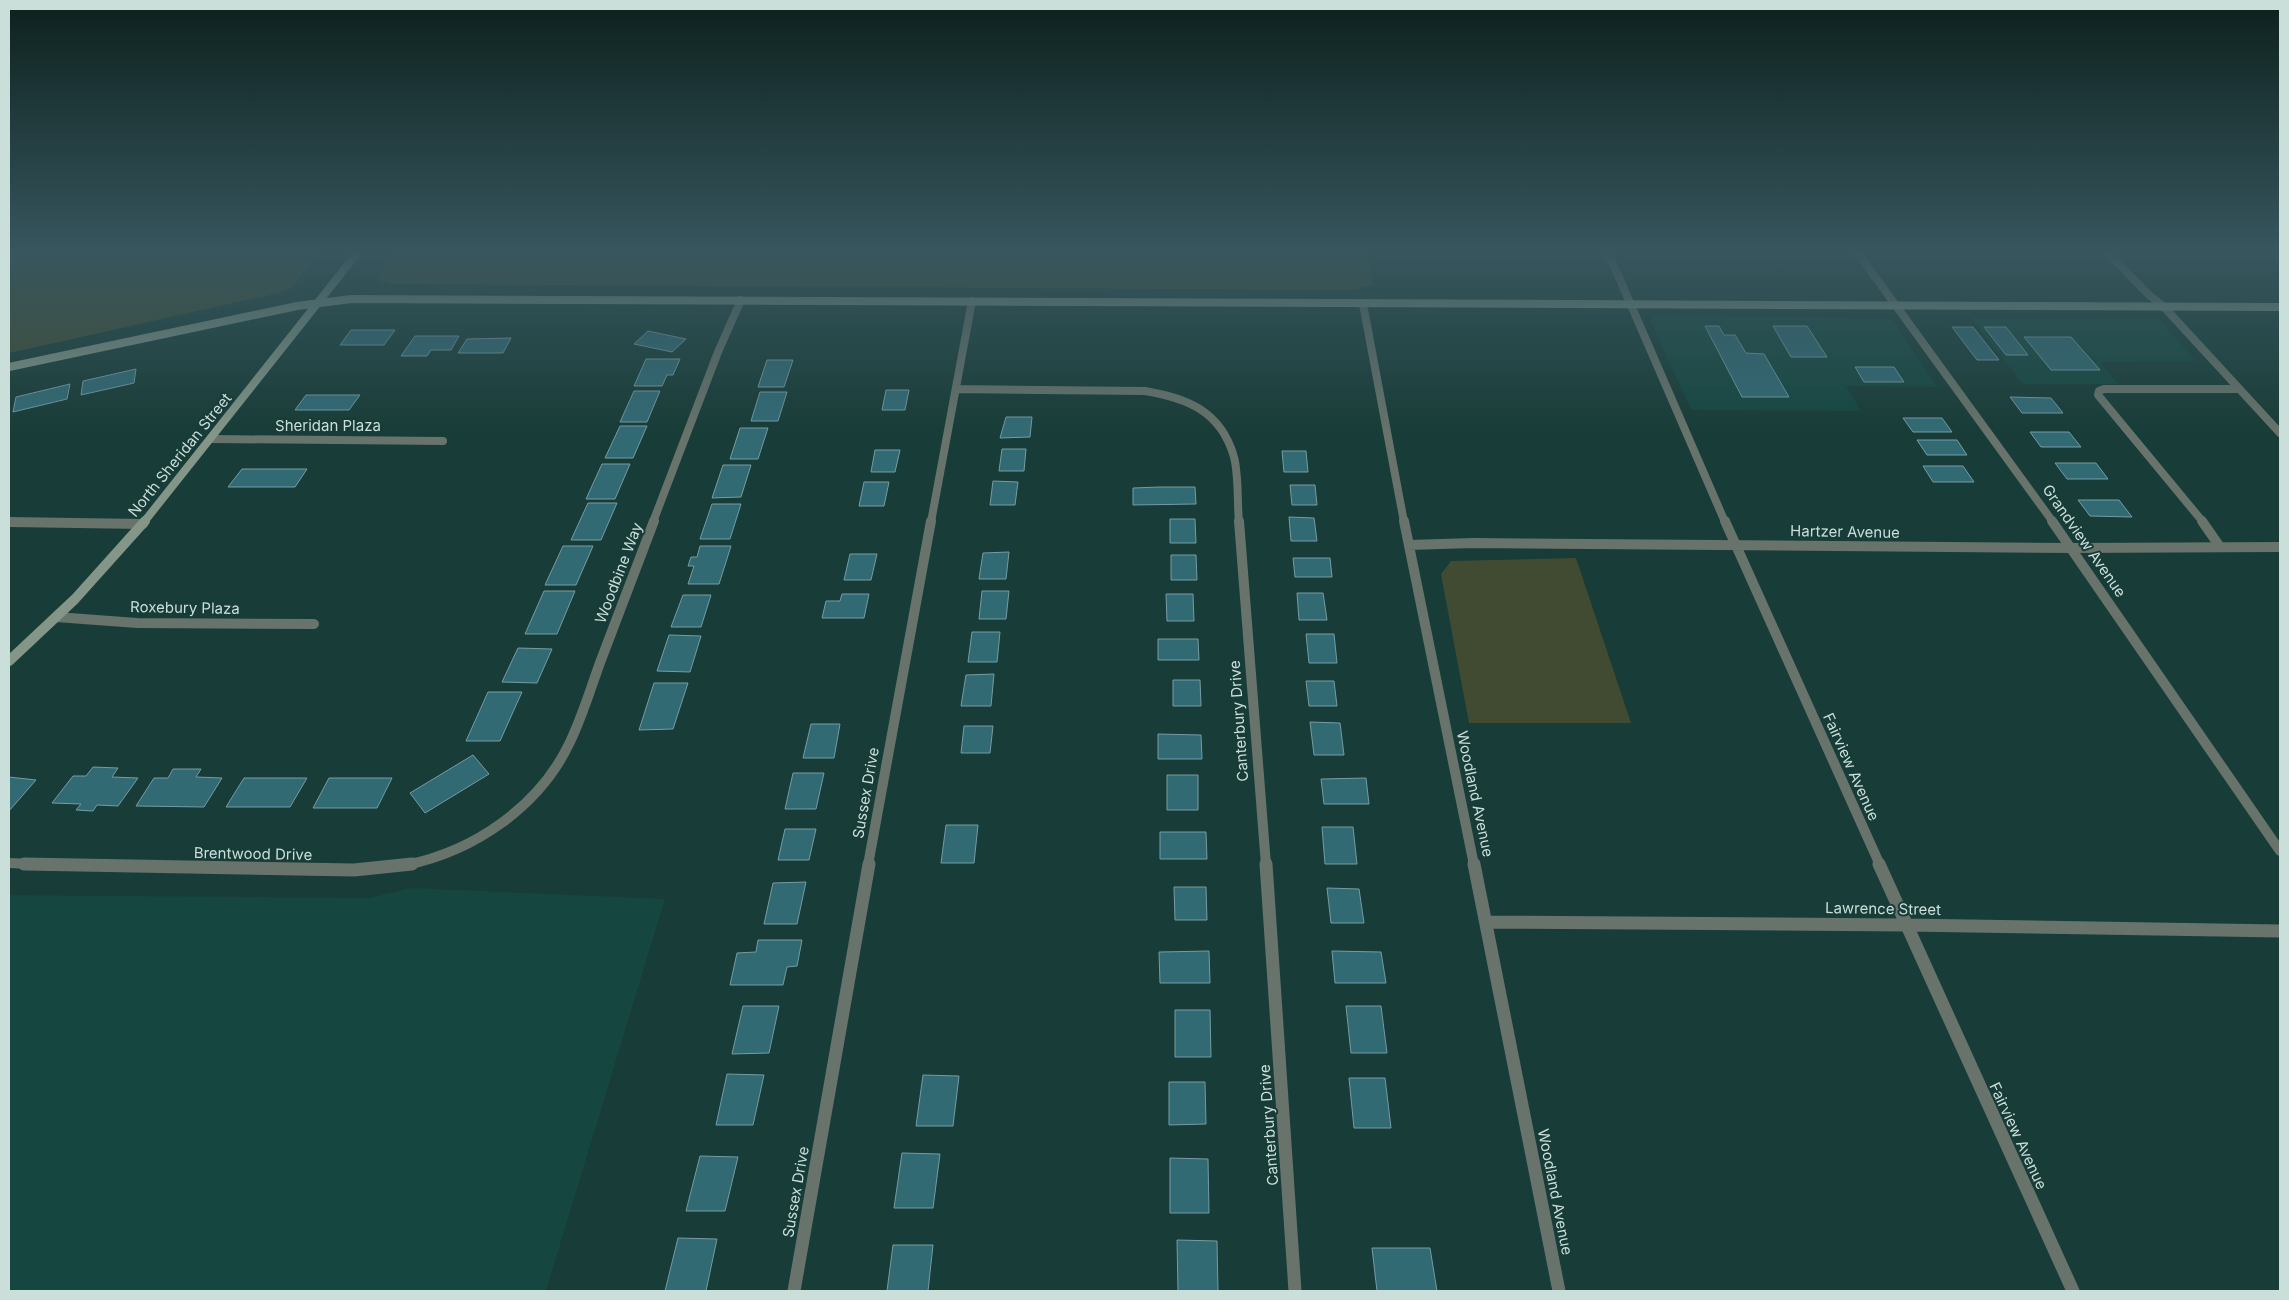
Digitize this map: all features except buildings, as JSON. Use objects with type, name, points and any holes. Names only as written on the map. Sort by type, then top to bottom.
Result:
[{"type":"street","points":[[9,367],[267,313]]},
{"type":"street","name":"North Sheridan Street","points":[[9,661],[56,617],[142,524],[212,439],[310,313]]},
{"type":"street","name":"Woodbine Way","points":[[489,831],[526,804],[543,786],[571,740],[718,352],[735,313]]},
{"type":"street","name":"Sussex Drive","points":[[794,1291],[872,846],[970,313]]},
{"type":"street","name":"Woodland Avenue","points":[[1365,313],[1409,545],[1559,1291]]},
{"type":"street","name":"Fairview Avenue","points":[[1635,313],[1735,545],[2073,1291]]},
{"type":"street","name":"Grandview Avenue","points":[[1900,313],[2072,548],[2280,851]]},
{"type":"street","points":[[2169,313],[2280,432]]},
{"type":"street","name":"Canterbury Drive","points":[[956,389],[1155,392],[1195,404],[1209,414],[1230,440],[1234,458],[1273,957],[1295,1291]]},
{"type":"street","points":[[2220,547],[2202,521],[2098,395],[2099,391],[2104,389],[2239,389]]},
{"type":"street","name":"Sheridan Plaza","points":[[212,439],[443,441]]},
{"type":"street","points":[[9,522],[142,524]]},
{"type":"street","name":"Hartzer Avenue","points":[[1409,545],[1473,543],[2072,548],[2280,547]]},
{"type":"street","name":"Roxebury Plaza","points":[[56,617],[137,623],[314,624]]},
{"type":"street","name":"Brentwood Drive","points":[[9,863],[76,866],[354,870],[388,868],[417,863],[453,850],[489,831]]},
{"type":"street","name":"Lawrence Street","points":[[1486,922],[1906,925],[2280,931]]},
{"type":"shaded area","points":[[9,313],[190,313],[9,353]]},
{"type":"shaded area","points":[[1655,316],[1886,318],[1893,321],[1937,387],[1846,386],[1861,411],[1691,410],[1650,320]]},
{"type":"shaded area","points":[[1971,318],[2159,319],[2196,361],[2100,362],[2118,384],[2023,384]]},
{"type":"shaded area","points":[[1576,558],[1631,723],[1469,723],[1441,574],[1451,561]]},
{"type":"shaded area","points":[[411,888],[665,899],[546,1291],[9,1291],[9,895],[369,898]]}]
